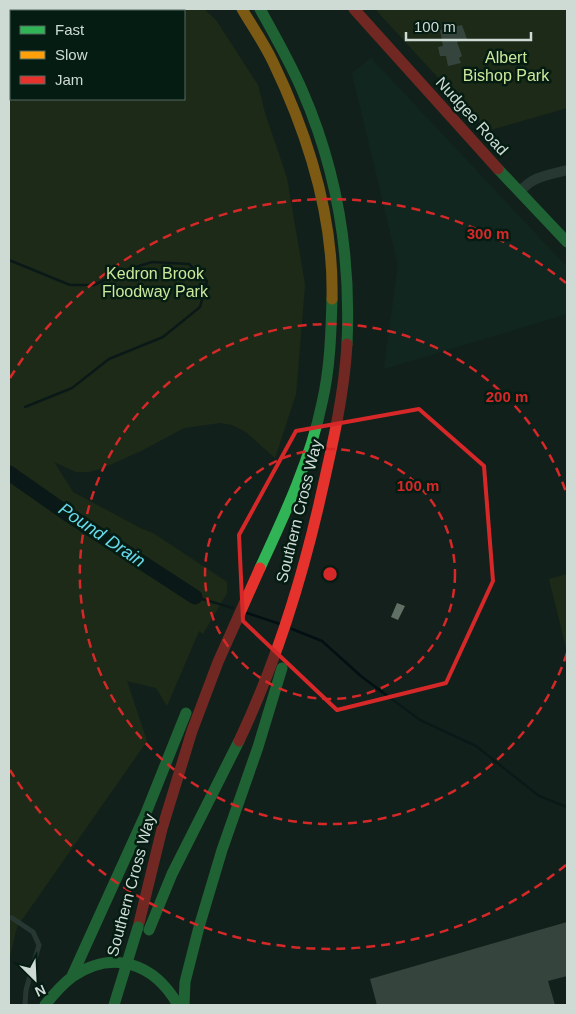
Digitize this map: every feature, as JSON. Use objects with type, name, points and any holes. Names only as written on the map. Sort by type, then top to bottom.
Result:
[{"type":"main road","name":"Southern Cross Way","points":[[145,932],[148,896],[162,832],[188,743],[228,632],[236,620],[292,498],[308,456],[330,364],[333,313],[332,271],[318,178],[288,90],[267,49],[242,9]]},
{"type":"main road","name":"Southern Cross Way","points":[[114,1005],[171,874],[240,739],[285,639],[293,612],[294,597],[316,518],[340,403],[346,352],[348,283],[341,216],[319,128],[275,34],[260,9]]},
{"type":"main road","name":"Nudgee Road","points":[[354,9],[420,84],[567,242]]},
{"type":"main road","points":[[45,1005],[72,976],[146,813],[197,687],[228,632]]},
{"type":"main road","points":[[184,1005],[186,976],[199,927],[222,850],[258,747],[285,639]]},
{"type":"main road","name":"Southern Cross Way","points":[[135,977],[141,958]]},
{"type":"main road","points":[[72,976],[100,964],[121,962],[134,964],[157,976],[172,993],[178,1005]]},
{"type":"street","points":[[520,192],[528,182],[567,170]]},
{"type":"lane","points":[[12,918],[33,932],[39,945],[26,990],[25,1005]]},
{"type":"highlighted area","points":[[419,409],[484,466],[493,581],[446,683],[337,710],[243,621],[239,535],[296,431]]},
{"type":"shaded area","points":[[371,58],[567,267],[567,314],[384,369],[398,265],[352,73]]},
{"type":"green space","name":"Kedron Brook Floodway Park","points":[[9,9],[204,9],[216,20],[258,85],[265,113],[287,178],[305,285],[296,394],[275,458],[246,432],[232,425],[220,423],[184,428],[143,450],[103,468],[89,472],[76,472],[54,462],[73,492],[153,533],[227,582],[227,593],[203,634],[199,631],[167,706],[156,688],[127,681],[147,741],[17,927],[9,960]]},
{"type":"green space","name":"Albert Bishop Park","points":[[375,9],[567,9],[567,108],[487,131]]},
{"type":"green space","points":[[567,574],[567,652],[549,579]]},
{"type":"building","points":[[462,25],[467,39],[457,42],[462,56],[459,58],[461,63],[448,66],[446,56],[440,56],[438,47],[443,46],[440,30]]},
{"type":"building","points":[[397,603],[405,606],[398,620],[391,617]]},
{"type":"building","points":[[567,922],[567,976],[548,981],[555,1005],[377,1005],[370,979]]},
{"type":"waterway","points":[[9,260],[70,285],[94,285],[123,271],[152,262],[189,264],[207,281],[200,307],[163,337],[109,359],[72,388],[25,407]]},
{"type":"waterway","name":"Pound Drain","points":[[9,473],[69,515],[195,597]]},
{"type":"waterway","points":[[195,597],[233,608]]},
{"type":"waterway","points":[[247,613],[280,624]]},
{"type":"waterway","points":[[292,629],[322,641],[362,677],[420,720],[476,746],[539,796],[567,807]]},
{"type":"traffic: fast","points":[[260,9],[302,90],[314,120],[333,183],[344,246],[347,279],[347,344]]},
{"type":"traffic: fast","points":[[498,169],[567,242]]},
{"type":"traffic: fast","points":[[260,568],[296,487],[317,425],[325,390],[331,338],[332,299]]},
{"type":"traffic: fast","points":[[184,1005],[185,982],[199,927],[222,850],[258,747],[282,668]]},
{"type":"traffic: fast","points":[[72,976],[146,813],[186,713]]},
{"type":"traffic: fast","points":[[149,930],[172,874],[239,741]]},
{"type":"traffic: fast","points":[[114,1005],[138,927]]},
{"type":"traffic: fast","points":[[45,1005],[72,977],[87,968],[117,962],[145,970],[157,979],[178,1005]]},
{"type":"traffic: slow","points":[[242,9],[273,62],[308,147],[329,238],[332,299]]},
{"type":"traffic: jam","points":[[354,9],[498,169]]},
{"type":"traffic: jam","points":[[239,741],[275,654],[304,565],[336,424],[347,344]]},
{"type":"traffic: jam","points":[[139,923],[162,829],[192,731],[218,662],[260,568]]}]
